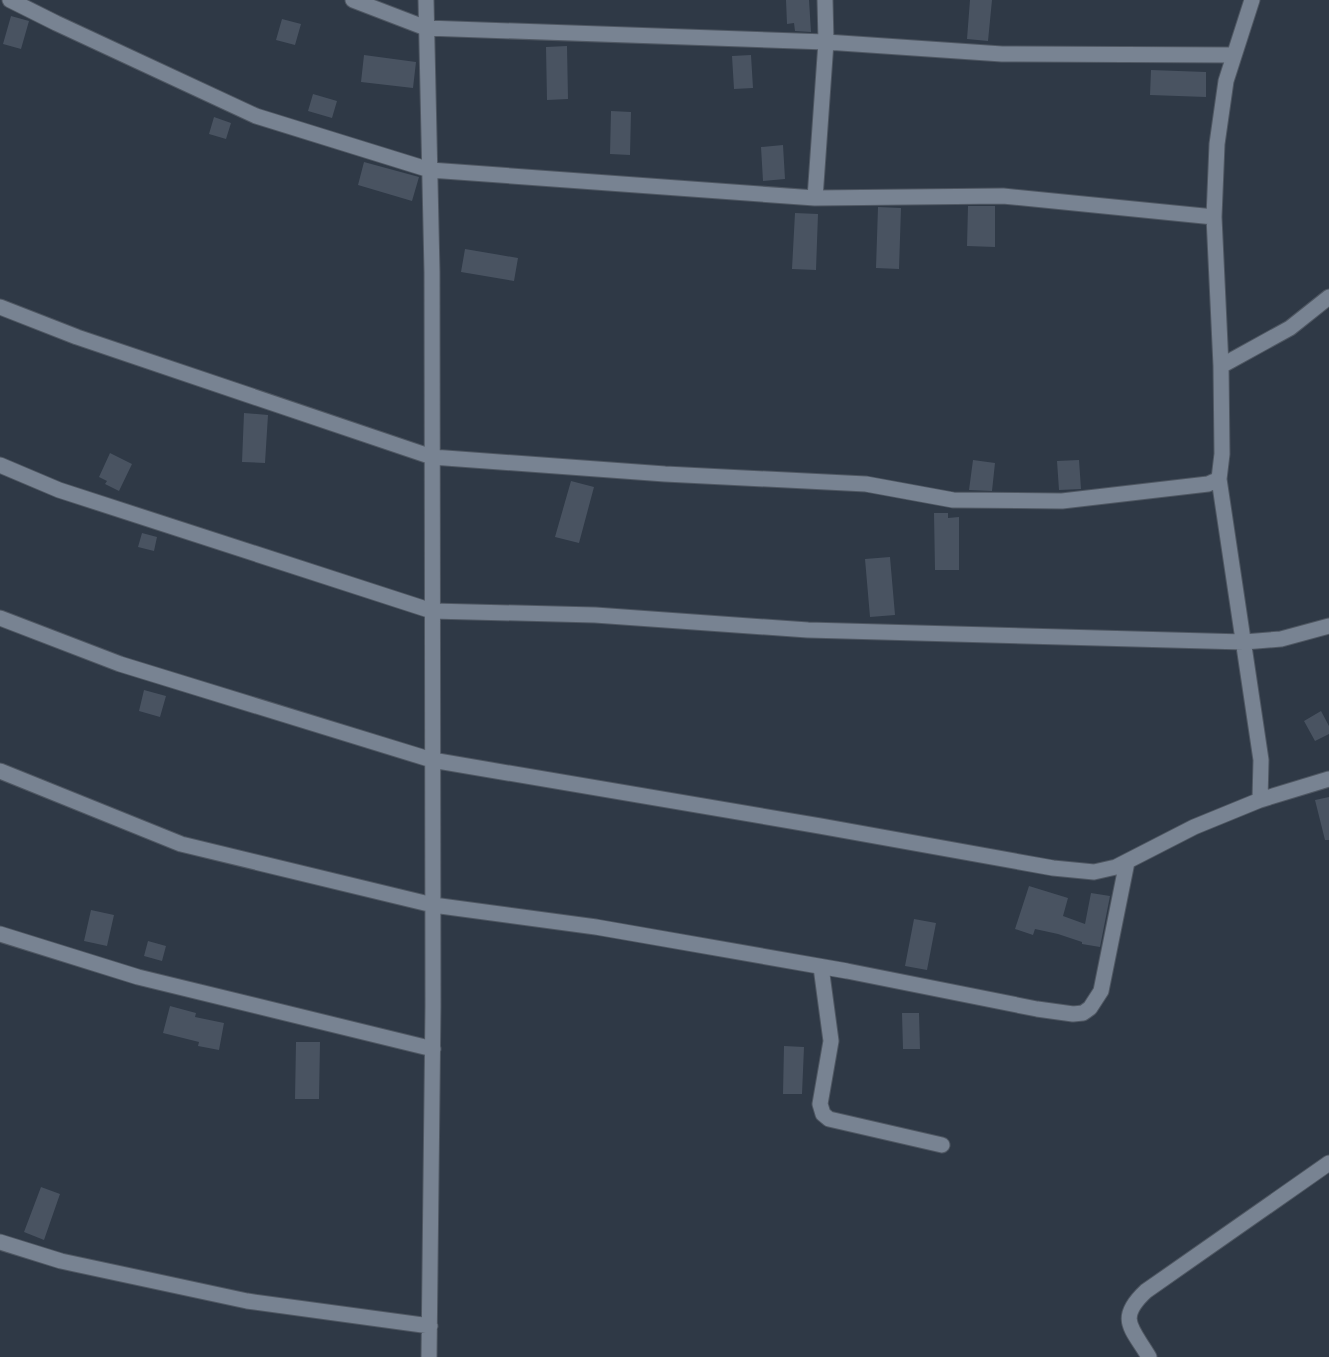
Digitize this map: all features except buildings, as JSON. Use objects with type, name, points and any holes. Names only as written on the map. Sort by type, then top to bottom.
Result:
[{"type":"street","points":[[10,0],[256,116],[430,170],[815,198],[1003,196],[1214,217]]},
{"type":"street","points":[[353,0],[426,28],[826,42],[1002,54],[1234,55]]},
{"type":"street","points":[[426,0],[432,272],[433,1049],[429,1357]]},
{"type":"street","points":[[815,198],[826,42],[825,0]]},
{"type":"street","points":[[1252,0],[1226,81],[1217,144],[1214,217],[1221,366],[1222,454],[1219,479],[1260,760],[1260,800]]},
{"type":"street","points":[[1221,366],[1290,328],[1329,297]]},
{"type":"street","points":[[0,307],[77,337],[432,457],[665,474],[866,484],[953,500],[1062,501],[1197,487],[1219,479]]},
{"type":"street","points":[[0,465],[59,490],[432,611],[595,615],[808,630],[1244,642],[1281,639],[1329,626]]},
{"type":"street","points":[[0,618],[120,664],[432,760],[1053,868],[1094,872],[1116,867],[1194,827],[1260,800],[1329,779]]},
{"type":"street","points":[[0,771],[181,844],[433,904],[596,927],[1073,1014],[1083,1013],[1090,1008],[1101,991],[1126,862]]},
{"type":"street","points":[[0,934],[138,977],[433,1049]]},
{"type":"street","points":[[821,967],[831,1041],[820,1104],[823,1114],[829,1119],[942,1145]]},
{"type":"street","points":[[1149,1357],[1129,1320],[1129,1311],[1134,1302],[1146,1290],[1329,1163]]},
{"type":"street","points":[[0,1242],[61,1261],[247,1301],[430,1326]]}]
